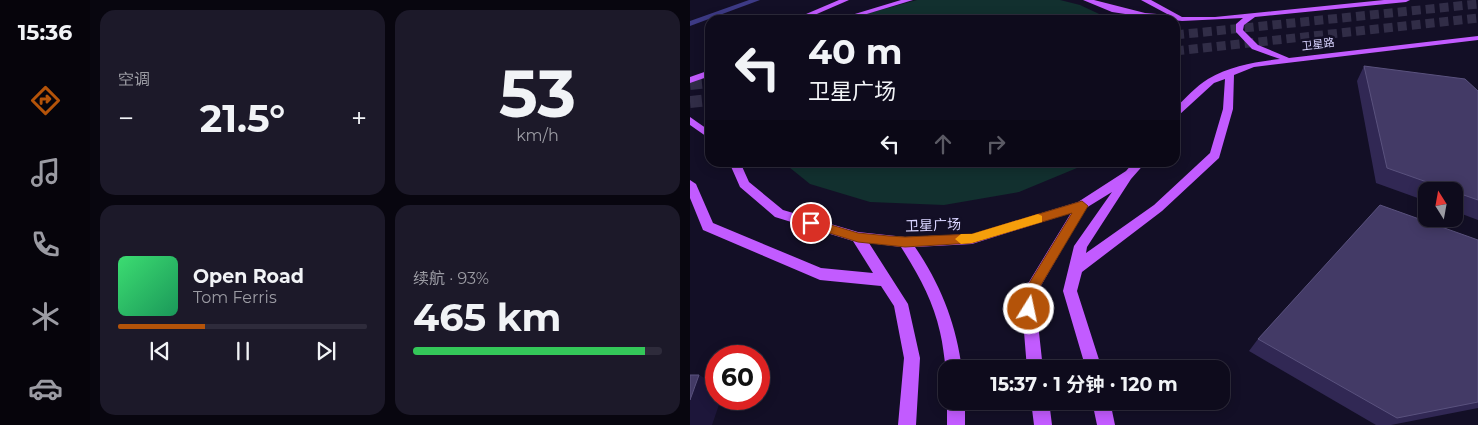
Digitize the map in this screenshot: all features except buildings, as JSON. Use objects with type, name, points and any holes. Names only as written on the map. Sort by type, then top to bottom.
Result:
[{"type":"main road","points":[[808,15],[845,0]]},
{"type":"main road","points":[[855,15],[896,2],[909,0]]},
{"type":"main road","points":[[1087,0],[1108,7],[1145,15]]},
{"type":"main road","points":[[1145,0],[1174,15]]},
{"type":"main road","points":[[1182,19],[1252,16],[1406,0]]},
{"type":"main road","points":[[1108,7],[1123,15]]},
{"type":"main road","points":[[1252,16],[1240,24],[1239,30],[1248,41],[1267,53],[1292,60]]},
{"type":"main road","name":"卫星路","points":[[1180,109],[1211,81],[1252,65],[1478,38]]},
{"type":"main road","points":[[1075,270],[1158,208],[1215,155],[1228,109],[1230,72]]},
{"type":"main road","points":[[690,80],[705,76]]},
{"type":"main road","points":[[690,120],[705,132]]},
{"type":"main road","name":"卫星广场","points":[[736,167],[744,184],[779,214],[858,237],[905,242],[972,239],[1082,206],[1130,174],[1136,167]]},
{"type":"main road","points":[[1091,360],[1070,291],[1081,246],[1130,174]]},
{"type":"main road","points":[[690,184],[708,226],[820,274],[885,280]]},
{"type":"main road","points":[[1034,360],[1028,295],[1082,206]]},
{"type":"main road","points":[[858,237],[901,304],[912,358],[908,425]]},
{"type":"main road","points":[[905,242],[925,271],[943,310],[952,360]]},
{"type":"main road","points":[[956,410],[956,425]]},
{"type":"main road","points":[[1041,410],[1043,425]]},
{"type":"main road","points":[[1103,410],[1106,425]]},
{"type":"lane","points":[[715,15],[756,0]]},
{"type":"lane","points":[[690,24],[705,19]]},
{"type":"green space","points":[[917,0],[1060,0],[1080,5],[1101,15],[865,15]]},
{"type":"green space","points":[[789,167],[1079,167],[1019,192],[944,205],[870,202],[810,184]]},
{"type":"tunnel","points":[[1180,34],[1478,4]]},
{"type":"tunnel","points":[[1180,50],[1478,18]]},
{"type":"tunnel","points":[[690,84],[705,82]]},
{"type":"tunnel","points":[[690,102],[705,100]]},
{"type":"slow traffic","points":[[961,239],[972,239],[1038,219]]},
{"type":"route","points":[[811,223],[858,237],[905,242],[972,239],[1082,206],[1040,272],[1028,295],[1029,309]]}]
